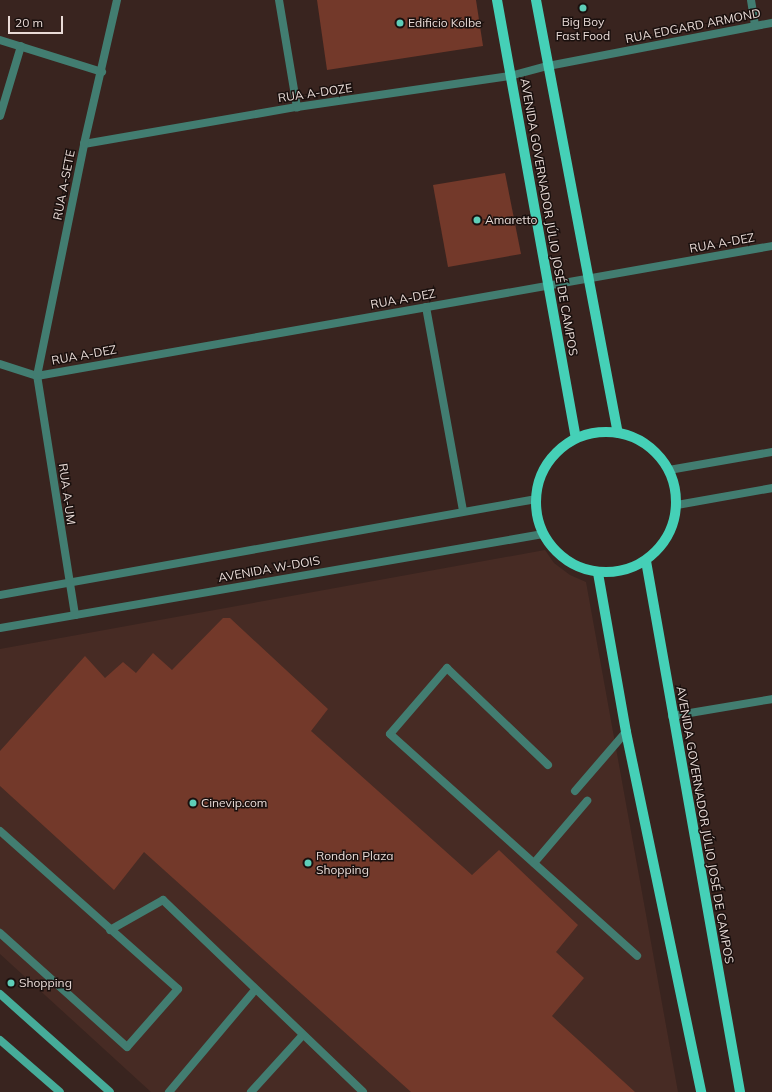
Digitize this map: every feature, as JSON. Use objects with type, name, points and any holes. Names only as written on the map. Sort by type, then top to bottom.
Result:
[{"type":"main road","name":"AVENIDA GOVERNADOR JÚLIO JOSÉ DE CAMPOS","points":[[497,0],[576,438]]},
{"type":"main road","points":[[536,0],[618,432]]},
{"type":"main road","points":[[596,432],[618,432],[639,439],[657,452],[670,470],[676,487],[677,504],[670,533],[662,546],[646,562],[615,573],[598,573],[576,566],[557,553],[543,534],[537,517],[536,499],[539,480],[548,463],[560,449],[576,438],[596,432]]},
{"type":"main road","name":"AVENIDA GOVERNADOR JÚLIO JOSÉ DE CAMPOS","points":[[646,562],[672,716],[740,1092]]},
{"type":"main road","points":[[598,573],[626,732],[701,1092]]},
{"type":"main road","points":[[0,994],[110,1092]]},
{"type":"main road","points":[[0,1040],[60,1092]]},
{"type":"street","name":"RUA A-SETE","points":[[37,376],[84,144],[102,72],[117,0]]},
{"type":"street","points":[[279,0],[297,107]]},
{"type":"street","points":[[751,0],[755,26]]},
{"type":"street","name":"RUA EDGARD ARMOND","points":[[548,66],[772,23]]},
{"type":"street","points":[[0,40],[102,72]]},
{"type":"street","points":[[0,116],[21,46]]},
{"type":"street","name":"RUA A-DOZE","points":[[84,144],[297,107],[510,76],[548,66]]},
{"type":"street","name":"RUA A-DEZ","points":[[37,376],[772,246]]},
{"type":"street","points":[[426,307],[463,512]]},
{"type":"street","points":[[0,364],[37,376]]},
{"type":"street","name":"RUA A-UM","points":[[37,376],[68,582],[75,615]]},
{"type":"street","points":[[670,470],[772,452]]},
{"type":"street","points":[[677,504],[772,488]]},
{"type":"street","name":"AVENIDA W-DOIS","points":[[0,595],[536,499]]},
{"type":"street","name":"AVENIDA W-DOIS","points":[[0,628],[543,534]]},
{"type":"street","points":[[548,765],[447,668],[390,734],[637,956]]},
{"type":"street","points":[[672,716],[772,699]]},
{"type":"street","points":[[575,791],[626,732]]},
{"type":"street","points":[[534,863],[587,801]]},
{"type":"street","points":[[0,831],[178,989],[127,1047],[0,933]]},
{"type":"street","points":[[110,930],[163,900],[302,1036],[363,1092]]},
{"type":"street","points":[[169,1092],[255,990]]},
{"type":"street","points":[[251,1092],[302,1036]]},
{"type":"shaded area","points":[[545,550],[554,563],[570,575],[586,582],[678,1092],[151,1092],[0,954],[0,649]]},
{"type":"building","name":"Edificio Kolbe","points":[[317,0],[476,0],[483,46],[327,70]]},
{"type":"building","name":"Amaretto","points":[[505,173],[521,254],[448,267],[433,185]]},
{"type":"building","name":"Rondon Plaza Shopping","points":[[223,618],[230,618],[328,709],[311,731],[472,875],[499,850],[578,925],[556,952],[584,978],[552,1016],[635,1092],[411,1092],[144,852],[114,890],[0,786],[0,751],[85,656],[105,678],[123,662],[136,673],[153,653],[172,670]]},
{"type":"place","name":"Big Boy Fast Food","points":[[583,8]]},
{"type":"place","name":"Edificio Kolbe","points":[[400,23]]},
{"type":"place","name":"Amaretto","points":[[477,220]]},
{"type":"place","name":"Cinevip.com","points":[[193,803]]},
{"type":"place","name":"Rondon Plaza Shopping","points":[[308,863]]},
{"type":"place","name":"Shopping","points":[[11,983]]}]
